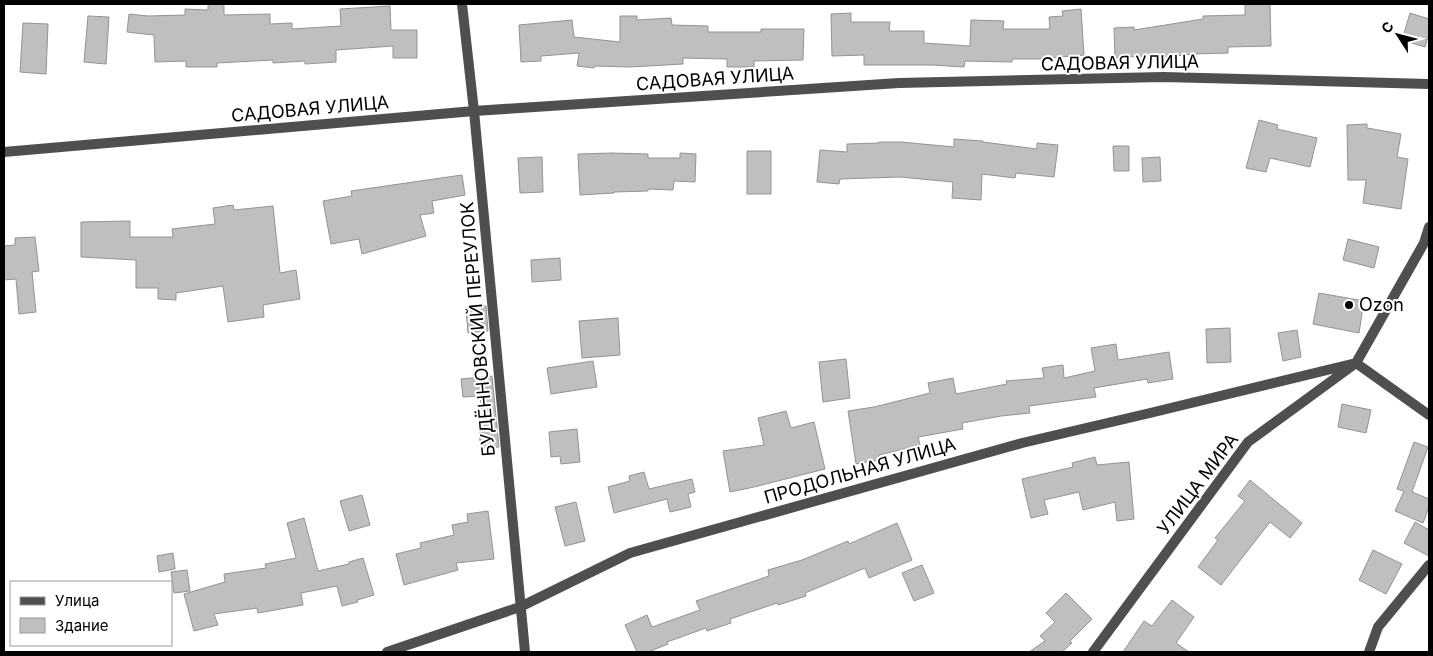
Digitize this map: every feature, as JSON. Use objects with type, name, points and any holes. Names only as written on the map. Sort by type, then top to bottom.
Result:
[{"type":"street","name":"БУДЁННОВСКИЙ ПЕРЕУЛОК","points":[[462,4],[474,111],[525,652]]},
{"type":"street","name":"САДОВАЯ УЛИЦА","points":[[4,152],[474,111],[899,83],[1163,77],[1429,84]]},
{"type":"street","points":[[1429,227],[1424,243],[1356,363],[1429,414]]},
{"type":"street","name":"ПРОДОЛЬНАЯ УЛИЦА","points":[[387,652],[520,607],[630,553],[1022,442],[1150,414],[1356,363]]},
{"type":"street","name":"УЛИЦА МИРА","points":[[1093,652],[1248,442],[1356,363]]},
{"type":"street","points":[[1369,652],[1378,628],[1429,565]]},
{"type":"building","points":[[208,4],[224,4],[224,15],[270,14],[270,24],[292,23],[292,29],[341,26],[340,9],[390,6],[391,30],[417,30],[417,58],[393,58],[393,46],[336,50],[336,62],[305,64],[305,61],[273,63],[273,60],[217,63],[217,67],[186,67],[186,61],[155,62],[154,35],[127,32],[129,14],[148,16],[185,15],[185,9],[208,10]]},
{"type":"building","points":[[1245,4],[1270,4],[1271,46],[1228,47],[1228,53],[1193,54],[1159,58],[1159,55],[1115,58],[1114,28],[1134,27],[1134,30],[1203,19],[1203,16],[1245,15]]},
{"type":"building","points":[[1081,9],[1084,55],[1012,59],[1012,62],[965,61],[964,67],[864,65],[864,55],[832,56],[831,14],[851,13],[851,22],[890,22],[889,31],[924,31],[924,43],[970,46],[971,20],[1004,21],[1003,29],[1050,29],[1049,17],[1063,16],[1062,11]]},
{"type":"building","points":[[1410,13],[1429,19],[1429,33],[1425,47],[1402,40]]},
{"type":"building","points":[[88,16],[109,17],[106,64],[84,62]]},
{"type":"building","points":[[620,16],[637,16],[637,20],[671,18],[672,25],[708,26],[708,32],[761,32],[761,29],[804,29],[803,60],[754,61],[754,67],[727,67],[727,59],[683,58],[683,64],[630,67],[595,66],[594,68],[577,66],[579,53],[541,56],[541,61],[521,62],[519,25],[572,20],[574,37],[620,42]]},
{"type":"building","points":[[23,23],[48,24],[46,74],[20,72]]},
{"type":"building","points":[[1259,120],[1278,125],[1277,129],[1317,138],[1310,167],[1270,158],[1266,172],[1246,168]]},
{"type":"building","points":[[1367,124],[1367,128],[1401,134],[1397,157],[1408,159],[1401,209],[1363,203],[1366,180],[1348,180],[1347,125]]},
{"type":"building","points":[[954,139],[1037,149],[1037,143],[1058,145],[1054,177],[1016,173],[1015,178],[982,174],[981,200],[952,198],[953,182],[900,177],[840,179],[839,184],[817,182],[820,150],[847,152],[847,144],[879,142],[954,147]]},
{"type":"building","points":[[1113,146],[1129,146],[1129,171],[1114,171]]},
{"type":"building","points":[[747,151],[771,151],[771,194],[747,194]]},
{"type":"building","points":[[680,153],[696,154],[695,182],[674,181],[673,190],[648,189],[648,191],[580,195],[578,154],[648,154],[648,158],[680,158]]},
{"type":"building","points":[[542,157],[543,192],[520,193],[518,158]]},
{"type":"building","points":[[1160,157],[1161,181],[1143,182],[1142,158]]},
{"type":"building","points":[[462,175],[465,195],[432,201],[434,213],[420,215],[426,236],[362,254],[359,239],[331,244],[323,201],[352,196],[351,191]]},
{"type":"building","points":[[233,205],[234,210],[273,206],[280,273],[296,270],[300,299],[263,305],[264,317],[228,322],[223,286],[176,293],[176,300],[158,299],[158,288],[136,288],[136,260],[81,257],[81,222],[130,221],[130,237],[173,237],[172,229],[215,224],[213,208]]},
{"type":"building","points":[[35,237],[39,271],[32,272],[36,312],[19,314],[16,279],[4,280],[4,246],[15,245],[15,238]]},
{"type":"building","points":[[1348,239],[1379,247],[1374,268],[1343,260]]},
{"type":"building","points":[[560,258],[561,280],[532,282],[531,260]]},
{"type":"building","points":[[1319,293],[1364,301],[1359,333],[1313,324]]},
{"type":"building","points":[[486,306],[488,331],[468,333],[466,308]]},
{"type":"building","points":[[618,318],[620,355],[582,358],[579,321]]},
{"type":"building","points":[[1230,328],[1231,362],[1207,363],[1206,329]]},
{"type":"building","points":[[1297,330],[1301,357],[1283,361],[1278,333]]},
{"type":"building","points":[[1116,344],[1118,360],[1169,352],[1173,379],[1148,383],[1147,379],[1094,388],[1096,397],[1029,406],[1030,413],[962,423],[963,429],[918,437],[920,445],[879,455],[879,460],[856,464],[848,411],[874,407],[930,393],[928,383],[953,378],[956,394],[1007,384],[1006,381],[1044,378],[1042,368],[1063,365],[1064,378],[1095,371],[1091,348]]},
{"type":"building","points":[[846,359],[850,398],[823,402],[819,362]]},
{"type":"building","points":[[593,361],[597,387],[551,394],[547,368]]},
{"type":"building","points":[[492,376],[499,447],[481,449],[479,432],[485,431],[480,396],[463,397],[461,379]]},
{"type":"building","points":[[1342,404],[1371,410],[1366,433],[1338,427]]},
{"type":"building","points":[[786,411],[791,428],[814,422],[825,469],[730,492],[723,451],[764,445],[758,418]]},
{"type":"building","points":[[577,429],[580,462],[561,464],[560,456],[551,457],[549,432]]},
{"type":"building","points":[[1414,442],[1428,447],[1412,492],[1429,499],[1429,507],[1423,523],[1395,511],[1404,491],[1397,489]]},
{"type":"building","points":[[1095,457],[1097,465],[1129,462],[1134,519],[1117,521],[1115,502],[1083,510],[1079,492],[1044,500],[1048,514],[1031,518],[1022,479],[1073,467],[1072,463]]},
{"type":"building","points":[[644,472],[649,489],[692,479],[695,492],[688,494],[691,507],[670,512],[667,499],[614,513],[608,487],[630,481],[629,476]]},
{"type":"building","points":[[1250,480],[1302,523],[1290,538],[1270,522],[1221,585],[1198,567],[1218,540],[1215,538],[1245,501],[1238,496]]},
{"type":"building","points":[[362,495],[370,525],[349,531],[340,501]]},
{"type":"building","points":[[576,502],[585,541],[565,546],[555,507]]},
{"type":"building","points":[[488,511],[494,559],[456,563],[458,570],[404,585],[396,554],[421,548],[420,543],[454,535],[452,525],[468,522],[467,514]]},
{"type":"building","points":[[304,518],[318,571],[349,564],[349,562],[363,558],[374,595],[342,606],[337,586],[301,593],[303,605],[258,613],[257,608],[214,614],[218,625],[194,631],[184,594],[225,582],[224,574],[266,568],[265,564],[296,558],[287,523]]},
{"type":"building","points":[[1415,522],[1429,530],[1429,556],[1404,543]]},
{"type":"building","points":[[897,523],[912,560],[869,578],[865,568],[805,593],[806,596],[778,605],[777,603],[730,619],[731,623],[707,631],[706,628],[667,642],[668,644],[648,652],[637,652],[625,625],[647,615],[652,627],[700,610],[696,601],[769,576],[768,570],[802,560],[848,541],[849,544]]},
{"type":"building","points":[[1373,550],[1402,564],[1386,594],[1359,580]]},
{"type":"building","points":[[173,553],[175,569],[159,572],[157,556]]},
{"type":"building","points":[[922,565],[934,593],[914,601],[902,573]]},
{"type":"building","points":[[187,570],[190,591],[174,593],[171,572]]},
{"type":"building","points":[[1066,593],[1092,619],[1062,652],[1029,652],[1045,641],[1040,636],[1055,622],[1046,613]]},
{"type":"building","points":[[1172,600],[1194,617],[1176,643],[1189,652],[1123,652],[1144,621],[1152,626]]},
{"type":"place","name":"Ozon","points":[[1349,305]]}]
